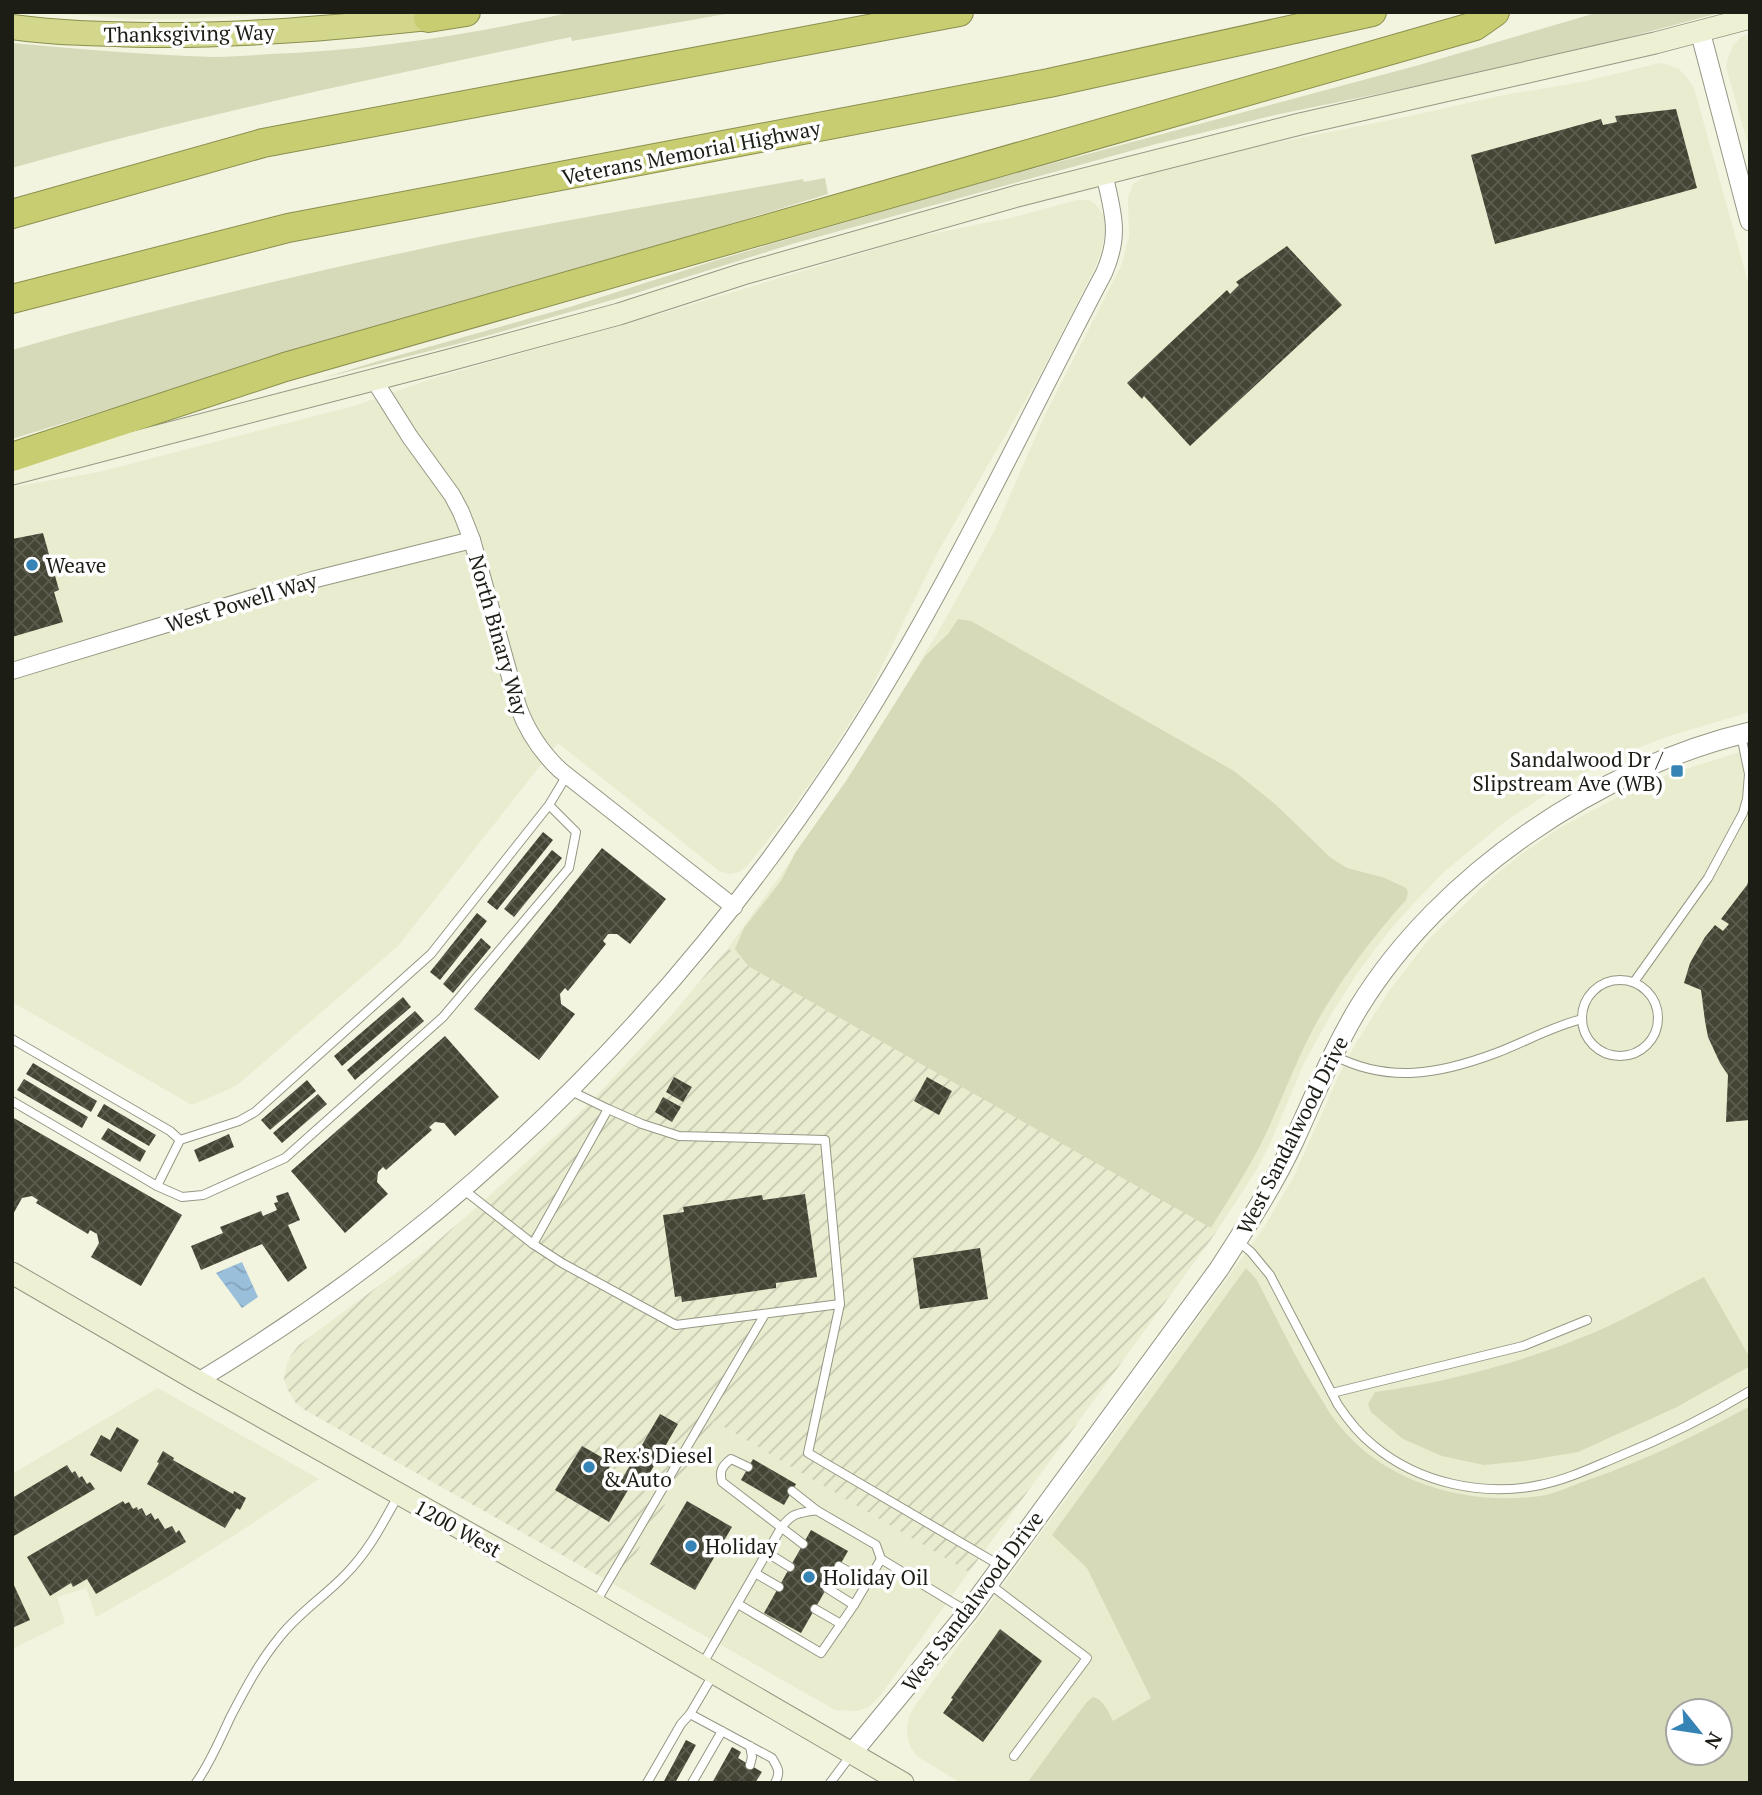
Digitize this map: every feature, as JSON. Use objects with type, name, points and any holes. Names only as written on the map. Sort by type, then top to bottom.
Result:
[{"type":"highway","points":[[438,15],[466,12]]},
{"type":"highway","points":[[12,214],[263,143],[959,12]]},
{"type":"highway","name":"Veterans Memorial Highway","points":[[12,299],[288,228],[1049,83],[1372,12]]},
{"type":"highway","points":[[12,457],[285,367],[1475,26],[1494,12]]},
{"type":"highway","name":"Thanksgiving Way","points":[[12,27],[88,34],[222,34],[305,30],[438,15]]},
{"type":"main road","points":[[12,474],[619,314],[765,268],[1104,173],[1300,124],[1655,43],[1750,18]]},
{"type":"main road","name":"1200 West","points":[[12,1273],[903,1783]]},
{"type":"street","points":[[1700,31],[1750,221]]},
{"type":"street","points":[[198,1381],[320,1302],[377,1260],[514,1146],[646,1013],[734,907],[816,794],[890,677],[957,558],[1104,273],[1113,248],[1115,218],[1104,173]]},
{"type":"street","name":"North Binary Way","points":[[374,380],[461,512],[472,540],[523,721],[539,748],[567,775],[734,907]]},
{"type":"street","name":"West Powell Way","points":[[12,671],[312,580],[472,540]]},
{"type":"street","name":"West Sandalwood Drive","points":[[852,1753],[968,1612],[1219,1269],[1279,1170],[1333,1055],[1360,1006],[1405,943],[1480,869],[1544,823],[1612,785],[1663,761],[1706,744],[1745,733]]},
{"type":"lane","points":[[1634,982],[1708,878],[1743,813],[1749,774],[1745,733]]},
{"type":"lane","points":[[157,1185],[180,1140],[239,1121],[255,1112],[431,954],[549,805],[567,775]]},
{"type":"lane","points":[[12,1101],[182,1197],[203,1195],[285,1158],[443,1017],[569,867],[576,832],[549,805]]},
{"type":"lane","points":[[1624,979],[1634,982],[1653,997],[1658,1007],[1657,1031],[1643,1050],[1620,1057],[1609,1055],[1590,1042],[1584,1031],[1583,1009],[1594,990],[1603,984],[1624,979]]},
{"type":"lane","points":[[1333,1055],[1379,1072],[1427,1072],[1496,1053],[1553,1028],[1582,1019]]},
{"type":"lane","points":[[12,1039],[170,1131],[180,1140]]},
{"type":"lane","points":[[571,1091],[642,1124],[679,1136],[825,1140],[840,1304],[808,1453],[1001,1566]]},
{"type":"lane","points":[[533,1244],[608,1109]]},
{"type":"lane","points":[[464,1190],[562,1263],[676,1325],[840,1304]]},
{"type":"lane","points":[[1238,1241],[1270,1275],[1338,1405],[1360,1433],[1373,1446],[1401,1465],[1439,1480],[1463,1486],[1502,1489],[1540,1485],[1576,1475],[1682,1428],[1750,1391]]},
{"type":"lane","points":[[595,1605],[765,1314]]},
{"type":"lane","points":[[1332,1393],[1523,1346],[1587,1320]]},
{"type":"lane","points":[[748,1467],[731,1459],[723,1465],[720,1473],[722,1482],[803,1544]]},
{"type":"lane","points":[[792,1491],[816,1510],[876,1545],[881,1559],[968,1612]]},
{"type":"lane","points":[[196,1783],[267,1654],[292,1622],[357,1562],[375,1539],[399,1494]]},
{"type":"lane","points":[[647,1783],[681,1724],[690,1714],[738,1604],[780,1528],[790,1516],[816,1510]]},
{"type":"lane","points":[[766,1552],[790,1567]]},
{"type":"lane","points":[[738,1604],[821,1653],[881,1559]]},
{"type":"lane","points":[[839,1566],[867,1582]]},
{"type":"lane","points":[[755,1573],[779,1587]]},
{"type":"lane","points":[[988,1583],[1087,1658],[1014,1756]]},
{"type":"lane","points":[[827,1588],[853,1605]]},
{"type":"lane","points":[[815,1609],[841,1624]]},
{"type":"lane","points":[[690,1714],[772,1758],[779,1774],[775,1783]]},
{"type":"lane","points":[[692,1783],[722,1731]]},
{"type":"lane","points":[[750,1746],[750,1765]]},
{"type":"lane","points":[[830,1783],[852,1753]]},
{"type":"shaded area","points":[[35,12],[312,12],[135,19]]},
{"type":"shaded area","points":[[572,12],[737,12],[572,41],[571,37],[431,66],[220,114],[12,168],[12,43],[214,57],[310,52],[386,45],[460,34]]},
{"type":"shaded area","points":[[1599,12],[1723,12],[1519,65],[1275,115],[1156,144],[792,244],[633,294],[465,342],[323,378],[570,307],[717,260],[969,186],[1419,65]]},
{"type":"shaded area","points":[[1750,33],[1750,151],[1726,67],[1733,46],[1741,37]]},
{"type":"shaded area","points":[[1660,63],[1679,69],[1694,88],[1750,289],[1750,712],[1666,737],[1613,758],[1578,776],[1507,820],[1445,871],[1385,936],[1333,1011],[1304,1063],[1257,1169],[1217,1231],[748,966],[728,948],[845,786],[938,632],[994,532],[1045,415],[1122,264],[1129,236],[1128,197],[1133,184],[1147,175],[1248,148],[1504,95],[1582,82]]},
{"type":"shaded area","points":[[825,178],[828,194],[12,439],[12,350],[204,299],[397,254],[498,233],[803,179],[804,182]]},
{"type":"shaded area","points":[[1077,200],[1089,200],[1105,217],[1102,248],[1095,268],[1039,377],[939,550],[868,694],[825,762],[747,866],[739,872],[729,874],[719,871],[558,743],[398,946],[236,1086],[192,1105],[12,1002],[12,487],[99,472],[357,405],[431,379],[916,237],[1010,218]]},
{"type":"shaded area","points":[[958,619],[971,621],[1234,771],[1275,804],[1331,858],[1347,868],[1385,878],[1406,888],[1408,892],[1406,900],[1332,996],[1305,1045],[1261,1144],[1211,1228],[748,966],[735,949],[744,928],[781,881],[795,853],[846,781],[925,656],[948,634]]},
{"type":"shaded area","points":[[1750,749],[1750,1649],[1462,1783],[961,1783],[918,1757],[907,1736],[909,1716],[916,1704],[1261,1232],[1293,1178],[1356,1043],[1389,991],[1430,938],[1493,877],[1561,827],[1637,787],[1672,773]]},
{"type":"shaded area","points":[[728,948],[748,966],[1217,1231],[969,1572],[714,1421],[617,1586],[303,1409],[288,1390],[284,1379],[286,1367],[299,1345],[427,1250],[561,1131],[670,1017]]},
{"type":"shaded area","points":[[1246,1268],[1257,1280],[1303,1369],[1338,1424],[1379,1462],[1429,1486],[1484,1497],[1546,1495],[1648,1457],[1750,1406],[1750,1783],[1027,1783],[1093,1697],[1103,1703],[1113,1721],[1151,1698],[1087,1568],[1052,1535]]},
{"type":"shaded area","points":[[1704,1277],[1750,1358],[1750,1366],[1677,1407],[1578,1452],[1484,1465],[1442,1456],[1403,1439],[1371,1412],[1368,1404],[1375,1392],[1458,1377],[1540,1353],[1607,1327]]},
{"type":"shaded area","points":[[158,1388],[319,1479],[172,1574],[96,1617],[86,1588],[57,1597],[65,1623],[12,1649],[12,1474]]},
{"type":"shaded area","points":[[714,1421],[969,1572],[880,1696],[869,1707],[857,1711],[835,1710],[617,1586]]},
{"type":"water","points":[[242,1262],[258,1297],[242,1308],[216,1273]]},
{"type":"building","points":[[1676,109],[1697,188],[1495,244],[1471,155],[1601,119],[1603,125],[1617,122],[1615,116]]},
{"type":"building","points":[[1287,246],[1342,305],[1190,446],[1144,396],[1142,399],[1127,383],[1227,290],[1230,294],[1239,285],[1236,282]]},
{"type":"building","name":"Weave","points":[[43,533],[59,590],[54,592],[63,622],[12,637],[12,539]]},
{"type":"building","points":[[543,832],[553,840],[497,910],[487,902]]},
{"type":"building","points":[[602,848],[666,899],[630,944],[617,934],[608,934],[603,941],[606,944],[568,991],[565,988],[560,994],[561,1004],[575,1014],[539,1060],[474,1009]]},
{"type":"building","points":[[552,850],[562,858],[514,917],[504,909]]},
{"type":"building","points":[[1750,877],[1750,1120],[1726,1122],[1728,1075],[1708,1037],[1701,990],[1684,983],[1690,963],[1705,937],[1715,925],[1723,931],[1729,924],[1721,919]]},
{"type":"building","points":[[477,913],[487,921],[440,980],[430,972]]},
{"type":"building","points":[[481,938],[491,947],[453,993],[443,984]]},
{"type":"building","points":[[403,997],[411,1007],[342,1066],[334,1056]]},
{"type":"building","points":[[415,1011],[424,1021],[355,1080],[347,1070]]},
{"type":"building","points":[[445,1036],[499,1097],[455,1136],[444,1123],[435,1122],[429,1127],[432,1130],[386,1170],[383,1167],[378,1172],[377,1182],[388,1194],[345,1233],[291,1171]]},
{"type":"building","points":[[33,1063],[97,1101],[91,1112],[26,1074]]},
{"type":"building","points":[[674,1077],[692,1087],[683,1102],[666,1092]]},
{"type":"building","points":[[927,1077],[952,1091],[939,1115],[914,1101]]},
{"type":"building","points":[[24,1079],[88,1117],[82,1128],[17,1090]]},
{"type":"building","points":[[307,1080],[316,1091],[270,1130],[261,1120]]},
{"type":"building","points":[[318,1094],[327,1104],[282,1143],[273,1133]]},
{"type":"building","points":[[663,1097],[681,1107],[672,1122],[655,1112]]},
{"type":"building","points":[[104,1104],[156,1135],[149,1146],[97,1116]]},
{"type":"building","points":[[12,1117],[182,1215],[141,1286],[91,1257],[99,1243],[97,1234],[90,1230],[88,1234],[36,1203],[38,1200],[32,1196],[22,1198],[12,1216]]},
{"type":"building","points":[[108,1128],[146,1151],[140,1162],[101,1139]]},
{"type":"building","points":[[229,1134],[234,1147],[199,1162],[194,1150]]},
{"type":"building","points":[[288,1192],[300,1220],[288,1225],[307,1268],[288,1282],[262,1244],[201,1270],[191,1246],[223,1233],[220,1227],[261,1211],[263,1216],[277,1210],[274,1203],[278,1202],[276,1196]]},
{"type":"building","points":[[805,1194],[817,1277],[776,1283],[776,1288],[682,1302],[681,1296],[675,1297],[663,1215],[684,1212],[683,1207],[762,1195],[763,1200]]},
{"type":"building","points":[[980,1248],[988,1299],[920,1309],[913,1258]]},
{"type":"building","name":"Rex's Diesel & Auto","points":[[660,1414],[678,1424],[640,1490],[631,1485],[609,1522],[555,1490],[582,1446],[612,1463],[608,1470],[622,1479]]},
{"type":"building","points":[[117,1427],[139,1440],[121,1472],[90,1455],[101,1435],[110,1440]]},
{"type":"building","points":[[163,1451],[174,1458],[173,1460],[233,1494],[234,1491],[246,1498],[225,1528],[147,1484]]},
{"type":"building","points":[[753,1459],[796,1484],[784,1505],[741,1480]]},
{"type":"building","points":[[67,1465],[72,1473],[75,1471],[79,1478],[82,1476],[87,1484],[90,1482],[95,1489],[12,1537],[12,1498]]},
{"type":"building","points":[[123,1501],[125,1504],[129,1502],[133,1509],[142,1508],[146,1516],[151,1513],[165,1529],[172,1526],[176,1533],[179,1530],[186,1542],[96,1594],[87,1579],[73,1587],[71,1583],[50,1596],[27,1557]]},
{"type":"building","name":"Holiday","points":[[687,1501],[732,1527],[695,1590],[650,1564]]},
{"type":"building","name":"Holiday Oil","points":[[811,1530],[848,1551],[801,1633],[764,1613]]},
{"type":"building","points":[[12,1581],[30,1620],[12,1628]]},
{"type":"building","points":[[1000,1629],[1042,1661],[983,1742],[943,1713]]},
{"type":"building","points":[[686,1740],[696,1745],[675,1783],[663,1783]]},
{"type":"building","points":[[732,1747],[741,1752],[738,1758],[762,1772],[755,1783],[712,1783]]},
{"type":"place","name":"Weave","points":[[32,565]]},
{"type":"place","name":"Sandalwood Dr / Slipstream Ave (WB)","points":[[1677,771]]},
{"type":"place","name":"Rex's Diesel & Auto","points":[[589,1467]]},
{"type":"place","name":"Holiday","points":[[691,1546]]},
{"type":"place","name":"Holiday Oil","points":[[809,1577]]}]
